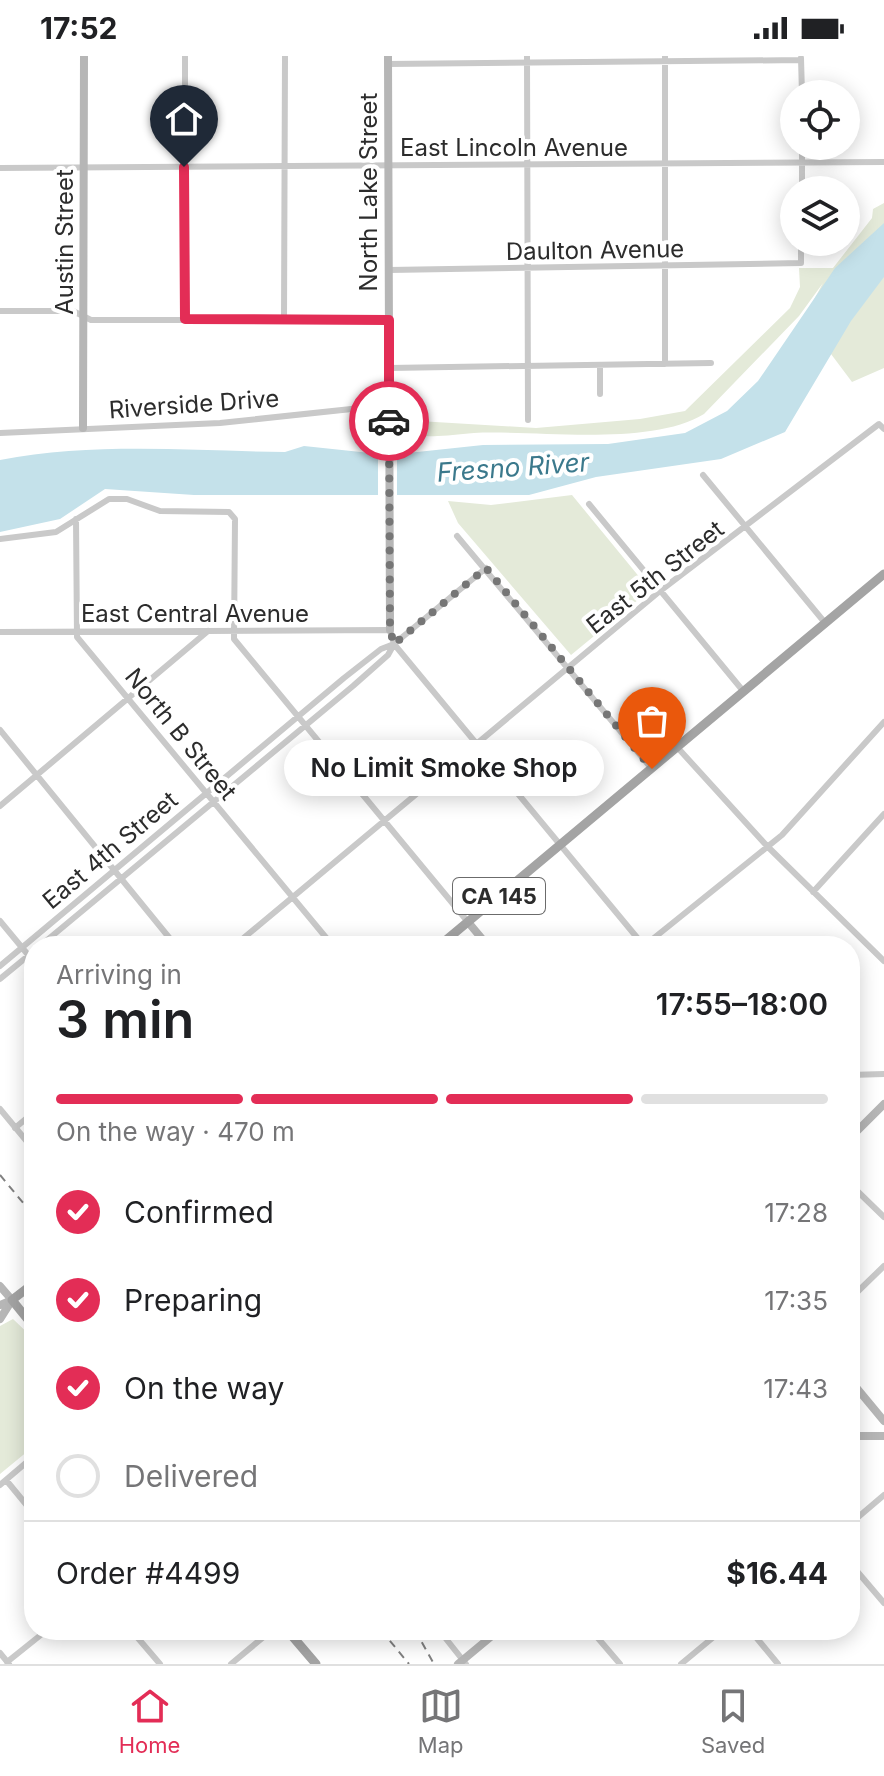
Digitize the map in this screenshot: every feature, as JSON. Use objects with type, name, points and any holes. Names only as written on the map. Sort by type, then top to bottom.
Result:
[{"type":"main road","name":"CA 145","points":[[451,936],[884,574]]},
{"type":"main road","points":[[24,1291],[12,1300],[24,1315]]},
{"type":"main road","points":[[296,1640],[316,1664]]},
{"type":"street","name":"Austin Street","points":[[83,428],[84,56]]},
{"type":"street","points":[[185,56],[185,319]]},
{"type":"street","points":[[284,319],[285,56]]},
{"type":"street","points":[[388,60],[801,58],[802,80]]},
{"type":"street","points":[[665,59],[665,364]]},
{"type":"street","name":"North Lake Street","points":[[388,60],[390,630],[394,644],[636,936]]},
{"type":"street","points":[[527,60],[528,420]]},
{"type":"street","name":"East Lincoln Avenue","points":[[0,168],[884,162]]},
{"type":"street","points":[[802,163],[802,176]]},
{"type":"street","name":"Daulton Avenue","points":[[389,270],[801,263],[801,256]]},
{"type":"street","points":[[0,311],[73,311],[91,320],[389,320]]},
{"type":"street","points":[[389,368],[711,363]]},
{"type":"street","points":[[600,365],[600,394]]},
{"type":"street","name":"Riverside Drive","points":[[0,433],[220,423],[389,405]]},
{"type":"street","name":"East 5th Street","points":[[246,936],[660,591],[882,427]]},
{"type":"street","points":[[703,475],[826,624]]},
{"type":"street","points":[[0,539],[42,537],[99,504],[118,498],[160,511],[229,512],[235,519],[234,639],[480,936]]},
{"type":"street","points":[[589,504],[744,692]]},
{"type":"street","points":[[76,519],[76,631]]},
{"type":"street","points":[[457,536],[570,667],[652,769]]},
{"type":"street","name":"East 4th Street","points":[[37,936],[381,649],[394,644],[486,568]]},
{"type":"street","name":"East Central Avenue","points":[[2,634],[390,630]]},
{"type":"street","name":"North B Street","points":[[76,631],[77,637],[324,936]]},
{"type":"street","points":[[0,806],[208,631]]},
{"type":"street","name":"East 4th Street","points":[[52,936],[305,726],[388,655],[394,644]]},
{"type":"street","points":[[656,936],[782,835],[884,722]]},
{"type":"street","points":[[0,730],[168,936]]},
{"type":"street","points":[[677,747],[767,846],[858,936]]},
{"type":"street","points":[[813,892],[884,814]]},
{"type":"street","points":[[0,921],[23,948]]},
{"type":"street","points":[[860,938],[884,961]]},
{"type":"street","name":"East 4th Street","points":[[0,966],[23,948]]},
{"type":"street","points":[[0,979],[24,962]]},
{"type":"street","points":[[860,1075],[884,1074]]},
{"type":"street","points":[[860,1128],[884,1104]]},
{"type":"street","points":[[0,1109],[24,1138]]},
{"type":"street","points":[[15,1128],[24,1120]]},
{"type":"street","points":[[860,1194],[884,1217]]},
{"type":"street","points":[[860,1289],[884,1266]]},
{"type":"street","points":[[0,1286],[12,1300]]},
{"type":"street","points":[[0,1305],[12,1300]]},
{"type":"street","points":[[0,1319],[12,1300]]},
{"type":"street","points":[[860,1392],[884,1421]]},
{"type":"street","points":[[860,1436],[884,1436]]},
{"type":"street","points":[[24,1464],[3,1482],[24,1504]]},
{"type":"street","points":[[860,1515],[884,1495]]},
{"type":"street","points":[[860,1575],[884,1603]]},
{"type":"street","points":[[0,1653],[8,1663],[35,1640]]},
{"type":"street","points":[[140,1640],[160,1664]]},
{"type":"street","points":[[231,1664],[260,1640]]},
{"type":"street","points":[[446,1640],[462,1663],[488,1640]]},
{"type":"street","points":[[600,1640],[620,1664]]},
{"type":"street","points":[[681,1664],[710,1640]]},
{"type":"street","points":[[758,1640],[778,1664]]},
{"type":"green space","points":[[884,203],[884,368],[852,382],[804,318],[823,283],[799,316],[704,414],[681,424],[624,434],[592,435],[474,433],[429,436],[402,431],[402,420],[536,428],[640,419],[685,411],[790,308],[800,287],[799,268],[833,268],[842,256],[860,256],[860,233],[872,218],[873,209]]},
{"type":"green space","points":[[572,495],[650,590],[571,655],[458,523],[448,501],[491,505]]},
{"type":"green space","points":[[13,1319],[24,1329],[24,1454],[0,1474],[0,1326]]},
{"type":"water","name":"Fresno River","points":[[884,223],[884,277],[851,321],[785,432],[721,459],[596,477],[529,495],[194,495],[105,489],[60,519],[0,532],[0,460],[35,454],[106,449],[285,452],[304,446],[389,455],[483,445],[608,444],[685,433],[727,411],[758,381],[835,268],[848,256],[860,256],[860,245]]},
{"type":"pier","points":[[378,450],[397,450],[397,499],[378,499]]},
{"type":"railway","points":[[0,1175],[24,1204]]},
{"type":"railway","points":[[389,1640],[409,1664]]},
{"type":"railway","points":[[421,1640],[434,1664]]},
{"type":"way so far","points":[[389,421],[390,630],[394,644],[486,568],[652,769]]},
{"type":"place","name":"No Limit Smoke Shop","points":[[652,769]]},
{"type":"route","points":[[184,167],[185,319],[389,320],[389,421]]}]
